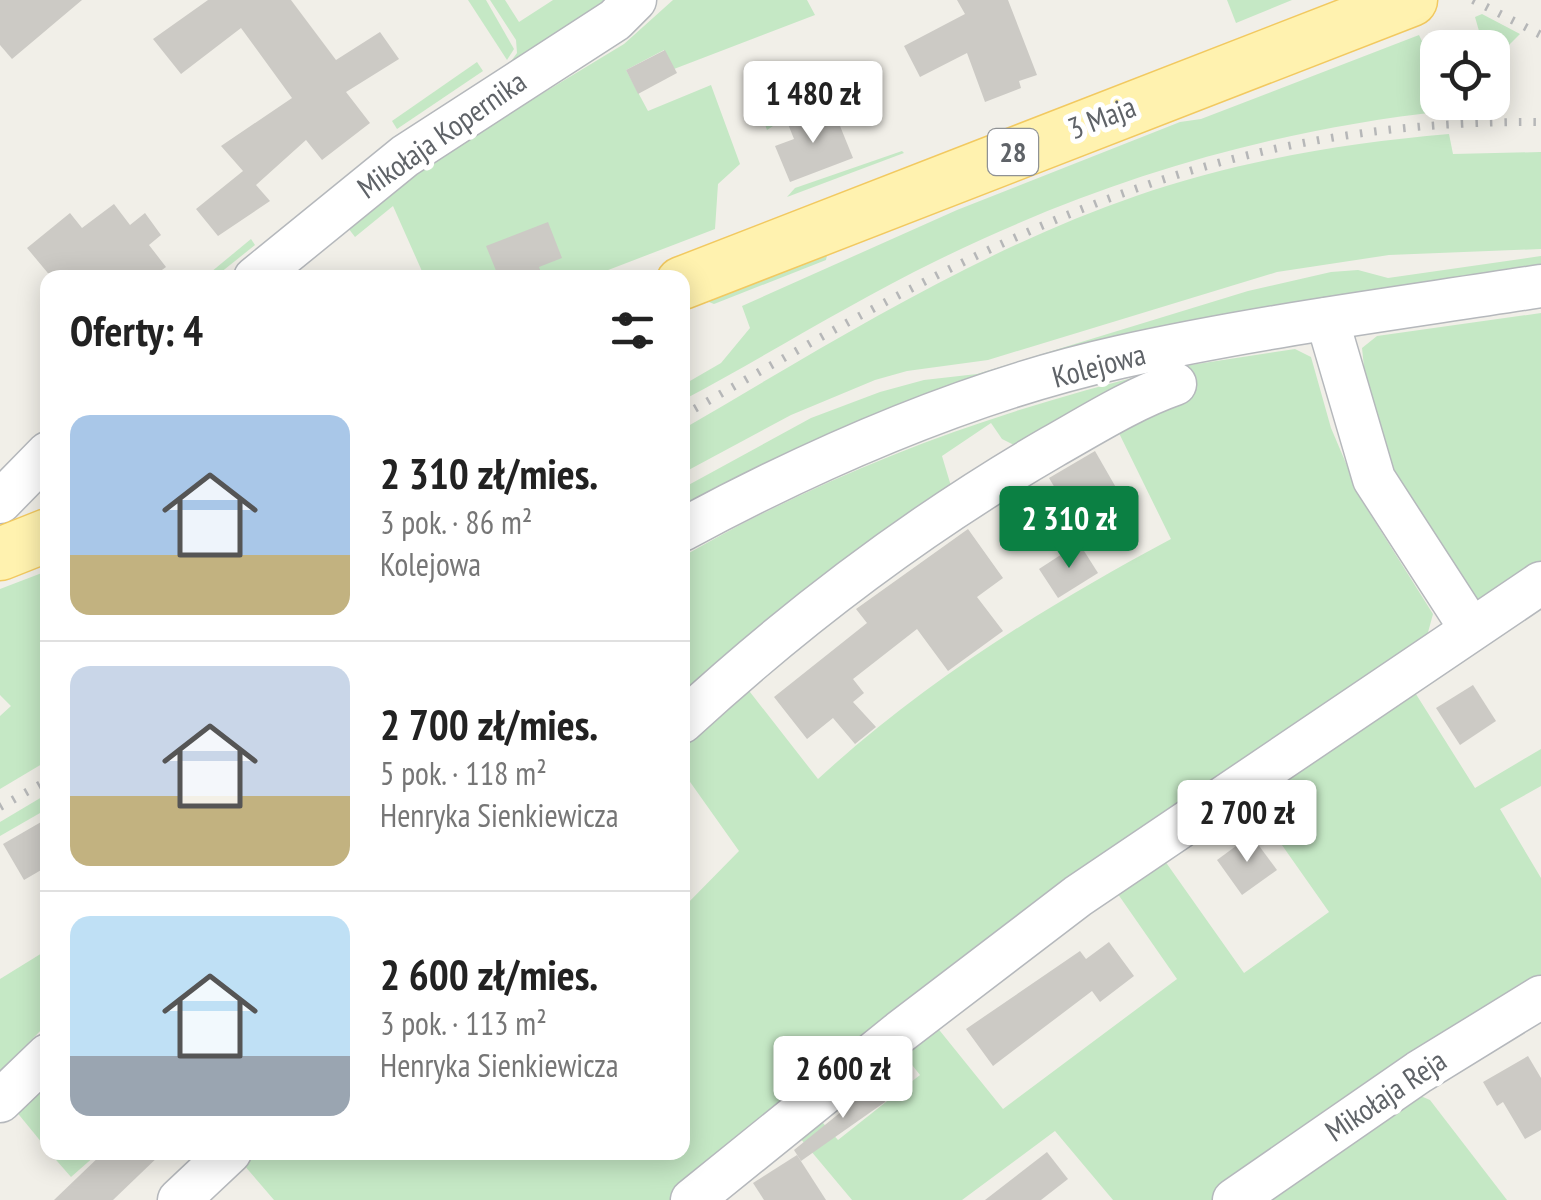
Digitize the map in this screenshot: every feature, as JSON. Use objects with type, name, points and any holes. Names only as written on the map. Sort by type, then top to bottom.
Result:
[{"type":"main road","name":"3 Maja","points":[[690,280],[1411,0]]},
{"type":"street","name":"Mikołaja Kopernika","points":[[265,270],[405,156],[615,20],[635,0]]},
{"type":"street","name":"Kolejowa","points":[[690,526],[831,456],[959,405],[1118,358],[1326,319],[1541,286]]},
{"type":"street","points":[[1326,319],[1374,478],[1471,629]]},
{"type":"street","name":"Kolejowa","points":[[690,715],[822,605],[966,499],[1086,428],[1175,384]]},
{"type":"street","points":[[10,537],[40,471]]},
{"type":"street","points":[[692,1200],[1050,917],[1541,583]]},
{"type":"street","name":"Mikołaja Reja","points":[[1234,1200],[1420,1072],[1541,997]]},
{"type":"street","points":[[0,1101],[40,1062]]},
{"type":"street","points":[[179,1200],[222,1160]]},
{"type":"green space","points":[[468,0],[486,0],[514,49],[507,60]]},
{"type":"green space","points":[[490,0],[505,0],[519,22],[553,0],[614,0],[509,64],[517,53],[516,40]]},
{"type":"green space","points":[[673,0],[807,0],[815,15],[674,69],[664,50],[626,70],[648,111],[711,85],[740,164],[718,184],[715,229],[608,270],[421,270],[393,206],[355,237],[345,224],[482,130],[624,44]]},
{"type":"green space","points":[[1227,0],[1292,0],[1236,23]]},
{"type":"green space","points":[[1482,14],[1520,34],[1510,44],[1510,30],[1479,30],[1475,17]]},
{"type":"green space","points":[[1420,37],[1420,114],[1248,146],[1059,207],[904,277],[690,396],[690,381],[721,363],[750,328],[742,306],[957,210],[1180,122],[1201,119]]},
{"type":"green space","points":[[477,62],[483,71],[397,129],[392,121]]},
{"type":"green space","points":[[772,85],[785,118],[767,130],[755,97],[759,90]]},
{"type":"green space","points":[[1449,134],[1453,154],[1541,152],[1541,249],[1389,255],[1277,272],[988,360],[907,371],[875,380],[791,415],[690,469],[690,425],[961,271],[1077,218],[1174,184],[1252,163]]},
{"type":"green space","points":[[904,153],[787,197],[795,188]]},
{"type":"green space","points":[[251,239],[255,245],[224,270],[213,270]]},
{"type":"green space","points":[[828,251],[826,260],[714,304],[704,300]]},
{"type":"green space","points":[[1541,256],[1541,264],[1411,288],[690,505],[690,484],[811,418],[880,392],[924,380],[977,374],[1248,291],[1331,272],[1358,270],[1388,278]]},
{"type":"green space","points":[[1541,313],[1541,571],[1485,601],[1470,597],[1405,500],[1355,370],[1364,367],[1362,348],[1377,336]]},
{"type":"green space","points":[[1295,349],[1311,357],[1331,428],[1362,501],[1433,614],[1427,636],[679,1200],[274,1200],[240,1160],[690,1160],[690,901],[739,851],[690,782],[690,729],[743,683],[818,779],[900,710],[987,648],[1077,591],[1171,539],[1115,425],[1184,366]]},
{"type":"green space","points":[[1157,372],[1018,447],[1002,439],[991,423],[942,456],[951,486],[690,704],[690,553],[796,497],[913,447],[1095,388]]},
{"type":"green space","points":[[40,574],[40,765],[0,789],[0,716],[11,706],[0,695],[0,589]]},
{"type":"green space","points":[[1409,683],[1475,788],[1541,749],[1541,786],[1500,809],[1541,878],[1541,986],[1219,1200],[1113,1200],[1055,1131],[962,1200],[852,1200],[795,1132],[816,1115],[838,1140],[920,1075],[898,1047],[932,1021],[1003,1109],[1177,979],[1113,887],[1160,854],[1244,973],[1329,912],[1246,794]]},
{"type":"green space","points":[[40,798],[40,813],[0,836],[0,822]]},
{"type":"green space","points":[[40,954],[40,1031],[0,1072],[0,979]]},
{"type":"green space","points":[[40,1076],[40,1140],[11,1105]]},
{"type":"green space","points":[[1416,1094],[1430,1100],[1507,1200],[1247,1200]]},
{"type":"green space","points":[[56,1160],[90,1160],[71,1177]]},
{"type":"building","points":[[0,0],[82,0],[12,59],[0,45]]},
{"type":"building","points":[[208,0],[291,0],[336,60],[380,32],[399,59],[346,92],[370,123],[322,160],[306,140],[256,185],[270,201],[218,236],[196,209],[243,171],[221,146],[292,98],[241,28],[181,74],[153,39]]},
{"type":"building","points":[[957,0],[1008,0],[1037,75],[1019,81],[1021,88],[985,102],[967,53],[920,77],[904,46],[965,14]]},
{"type":"building","points":[[665,50],[677,73],[638,94],[626,70]]},
{"type":"building","points":[[826,109],[832,123],[838,121],[853,158],[790,182],[775,146],[794,139],[788,124]]},
{"type":"building","points":[[114,204],[130,225],[145,213],[161,235],[149,245],[166,267],[45,270],[27,248],[70,213],[82,228]]},
{"type":"building","points":[[548,222],[562,258],[539,267],[540,270],[496,270],[486,246]]},
{"type":"building","points":[[1095,451],[1122,498],[1077,525],[1049,478]]},
{"type":"building","points":[[968,529],[1003,578],[977,597],[1003,631],[948,671],[917,629],[853,679],[864,693],[853,702],[876,727],[855,744],[833,718],[807,739],[774,697],[867,623],[856,609]]},
{"type":"building","points":[[1079,543],[1098,573],[1058,598],[1039,569]]},
{"type":"building","points":[[1473,685],[1496,721],[1460,745],[1436,708]]},
{"type":"building","points":[[40,823],[40,871],[24,880],[3,844]]},
{"type":"building","points":[[1251,835],[1277,870],[1242,895],[1217,860]]},
{"type":"building","points":[[1109,942],[1134,976],[1100,1002],[1092,991],[993,1066],[966,1029],[1080,951],[1086,959]]},
{"type":"building","points":[[1528,1056],[1541,1078],[1541,1130],[1525,1139],[1503,1102],[1497,1106],[1483,1082]]},
{"type":"building","points":[[878,1082],[885,1102],[801,1161],[794,1150]]},
{"type":"building","points":[[1047,1152],[1068,1179],[1041,1200],[985,1200]]},
{"type":"building","points":[[797,1155],[826,1200],[764,1200],[753,1183]]},
{"type":"building","points":[[96,1160],[155,1160],[113,1200],[54,1200]]},
{"type":"railway","points":[[1473,0],[1541,35]]},
{"type":"railway","points":[[690,411],[990,249],[1090,206],[1193,170],[1301,143],[1416,127],[1541,122]]},
{"type":"railway","points":[[0,807],[40,784]]}]
